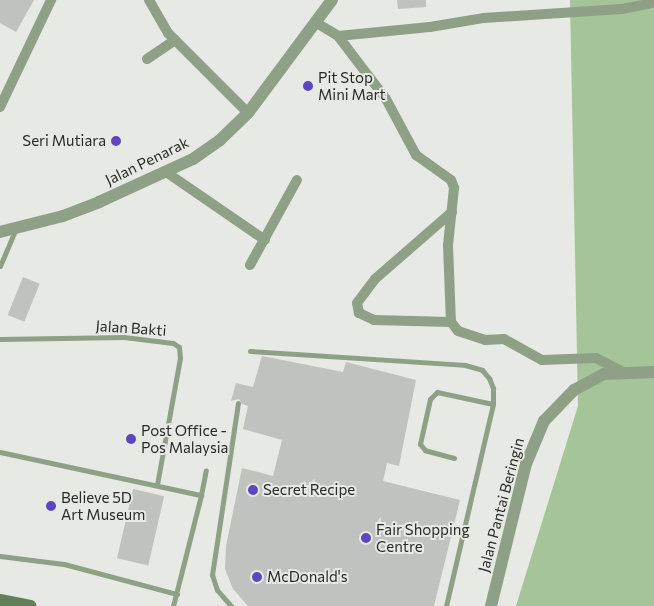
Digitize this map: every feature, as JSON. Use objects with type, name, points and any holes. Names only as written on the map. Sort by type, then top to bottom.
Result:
[{"type":"main road","points":[[0,600],[30,606]]},
{"type":"street","points":[[1,100],[51,0]]},
{"type":"street","points":[[149,0],[175,40],[248,113]]},
{"type":"street","name":"Jalan Penarak","points":[[0,232],[15,230],[81,209],[193,159],[220,140],[248,113],[332,0]]},
{"type":"street","points":[[338,36],[484,18],[622,9],[654,3]]},
{"type":"street","points":[[315,22],[338,36],[386,99],[416,155],[452,180],[452,212],[448,245],[451,322],[458,331],[472,337],[504,339],[542,360],[596,358],[622,371]]},
{"type":"street","points":[[147,59],[175,40]]},
{"type":"street","points":[[166,172],[265,240]]},
{"type":"street","points":[[250,265],[297,180]]},
{"type":"street","points":[[451,322],[374,320],[359,313],[357,304],[375,279],[452,212]]},
{"type":"street","name":"Jalan Pantai Beringin","points":[[491,606],[526,464],[544,421],[556,406],[588,381],[604,374],[622,371],[654,372]]},
{"type":"lane","points":[[0,266],[15,230]]},
{"type":"lane","name":"Jalan Bakti","points":[[0,339],[124,337],[173,343],[178,347],[180,358],[157,485]]},
{"type":"lane","points":[[250,351],[465,365],[482,370],[489,378],[493,388],[493,404],[446,606]]},
{"type":"lane","points":[[454,458],[425,450],[420,444],[430,399],[436,392],[493,404]]},
{"type":"lane","points":[[231,606],[217,590],[212,575],[238,403]]},
{"type":"lane","points":[[0,452],[201,495]]},
{"type":"lane","points":[[173,606],[206,470]]},
{"type":"lane","points":[[0,556],[64,564],[177,594]]},
{"type":"green space","points":[[570,0],[654,0],[654,606],[516,606],[578,406]]},
{"type":"building","points":[[0,0],[34,0],[16,32],[0,23]]},
{"type":"building","points":[[397,0],[426,0],[426,7],[398,9]]},
{"type":"building","points":[[23,277],[40,284],[24,322],[8,315]]},
{"type":"building","points":[[262,356],[343,372],[346,362],[416,380],[399,466],[387,463],[383,481],[460,500],[434,606],[248,606],[233,589],[225,569],[226,546],[242,468],[273,476],[282,440],[243,429],[248,406],[242,404],[239,399],[231,401],[236,383],[253,387]]},
{"type":"building","points":[[133,489],[164,496],[148,565],[117,558]]},
{"type":"place","name":"Pit Stop Mini Mart","points":[[308,86]]},
{"type":"place","name":"Seri Mutiara","points":[[116,141]]},
{"type":"place","name":"Post Office - Pos Malaysia","points":[[131,439]]},
{"type":"place","name":"Secret Recipe","points":[[253,490]]},
{"type":"place","name":"Believe 5D Art Museum","points":[[51,506]]},
{"type":"place","name":"Fair Shopping Centre","points":[[366,538]]},
{"type":"place","name":"McDonald's","points":[[257,577]]}]
